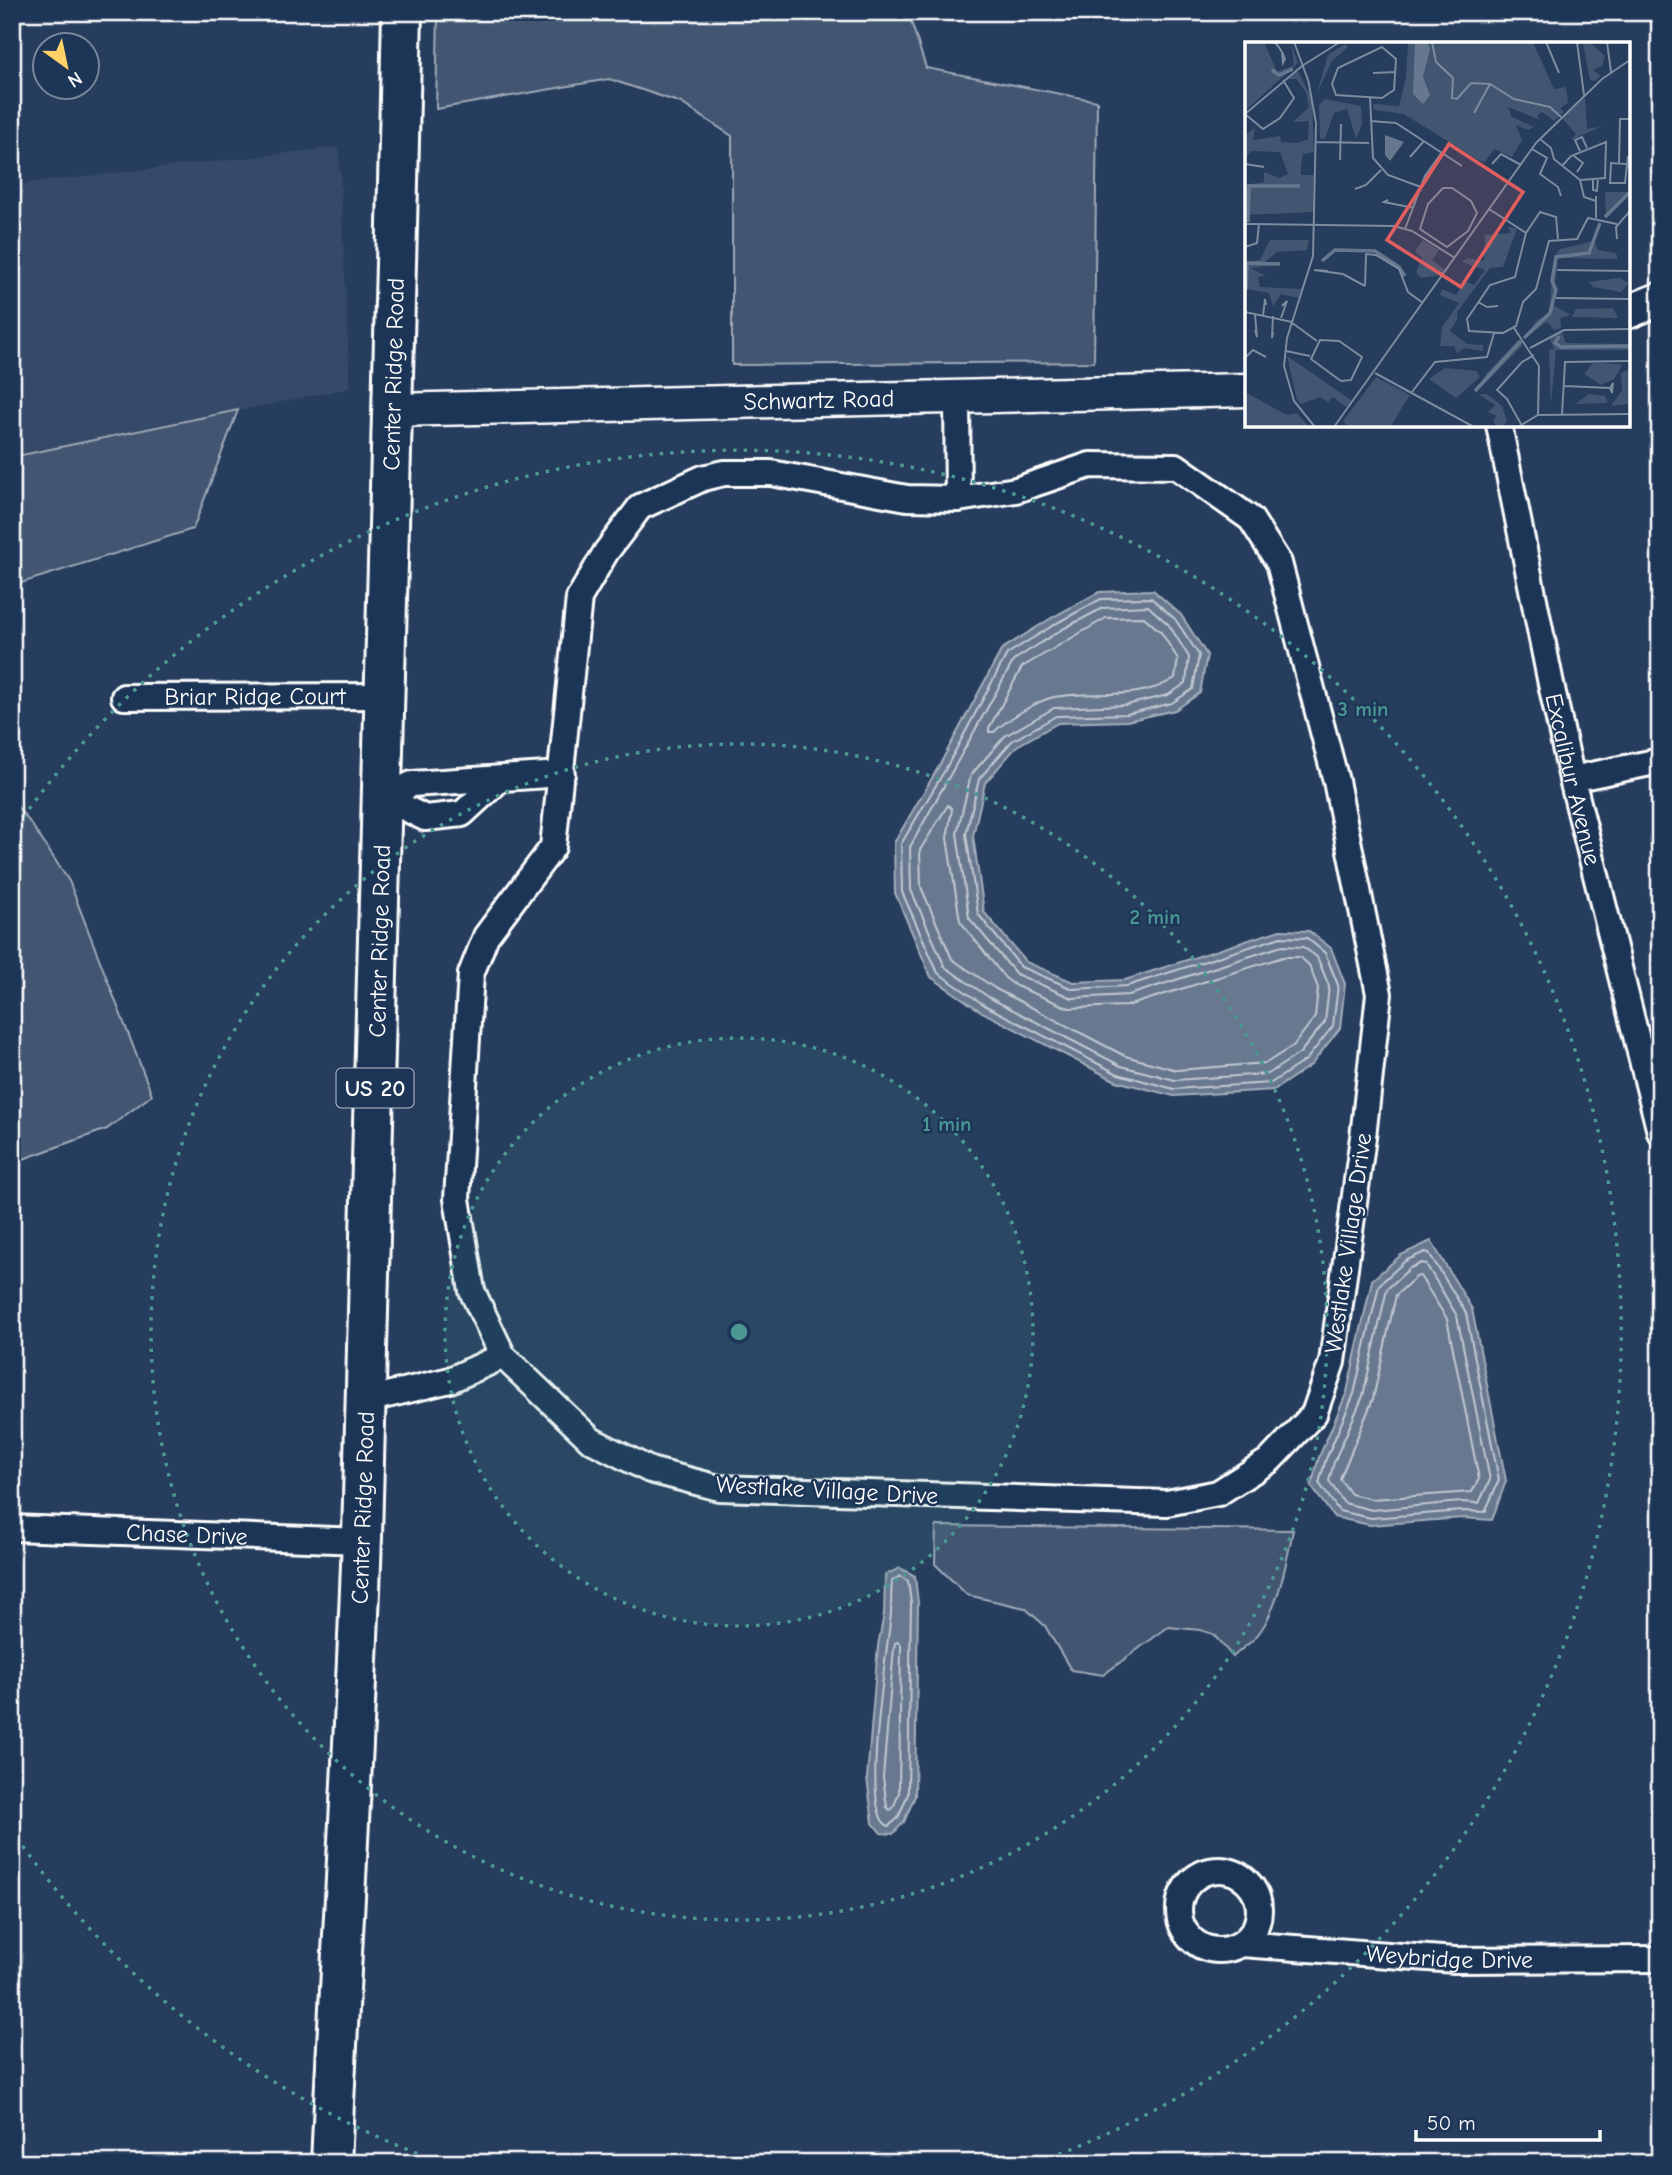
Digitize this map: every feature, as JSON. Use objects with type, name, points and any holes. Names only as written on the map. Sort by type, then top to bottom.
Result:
[{"type":"main road","name":"Center Ridge Road","points":[[331,2163],[362,1541],[385,798],[402,12]]},
{"type":"street","points":[[1630,311],[1660,299]]},
{"type":"street","name":"Schwartz Road","points":[[392,410],[1245,390]]},
{"type":"street","points":[[957,398],[958,499]]},
{"type":"street","name":"Excalibur Avenue","points":[[1499,427],[1572,779],[1660,1132]]},
{"type":"street","name":"Westlake Village Drive","points":[[1090,465],[1176,466],[1251,519],[1279,563],[1335,782],[1379,994],[1363,1137],[1332,1362],[1314,1414],[1270,1460],[1218,1493],[1167,1503],[719,1488],[650,1470],[591,1440],[503,1356],[472,1291],[457,1199],[471,974],[486,936],[553,847],[562,774],[579,598],[606,552],[640,508],[703,478],[724,474],[771,473],[907,498],[958,499],[1016,490],[1090,465]]},
{"type":"street","name":"Briar Ridge Court","points":[[124,697],[387,696]]},
{"type":"street","points":[[1572,779],[1660,761]]},
{"type":"street","points":[[385,798],[412,784],[562,774]]},
{"type":"street","points":[[385,798],[425,818],[462,814],[500,779]]},
{"type":"street","points":[[366,1400],[450,1380],[503,1356]]},
{"type":"street","name":"Chase Drive","points":[[12,1528],[362,1541]]},
{"type":"street","name":"Weybridge Drive","points":[[1242,1944],[1455,1960],[1660,1959]]},
{"type":"shaded area","points":[[438,12],[908,12],[926,68],[1097,101],[1094,362],[732,365],[732,136],[681,103],[609,79],[436,109]]},
{"type":"shaded area","points":[[339,147],[350,388],[12,457],[12,185]]},
{"type":"shaded area","points":[[238,410],[193,529],[12,586],[12,457]]},
{"type":"shaded area","points":[[12,800],[69,881],[152,1095],[107,1129],[12,1163]]},
{"type":"shaded area","points":[[936,1526],[1293,1530],[1280,1587],[1269,1616],[1254,1639],[1233,1657],[1213,1634],[1168,1627],[1103,1675],[1071,1670],[1045,1626],[1025,1608],[967,1595],[935,1564]]},
{"type":"water","points":[[1153,590],[1181,615],[1207,655],[1200,693],[1175,710],[1127,721],[1058,723],[1017,746],[985,783],[973,836],[984,912],[1026,962],[1073,982],[1125,980],[1280,930],[1309,931],[1331,948],[1345,984],[1340,1028],[1311,1065],[1274,1090],[1174,1096],[1116,1081],[982,1012],[931,977],[895,893],[894,843],[1002,649],[1099,592]]},
{"type":"water","points":[[1431,1241],[1472,1309],[1506,1481],[1492,1520],[1462,1518],[1370,1525],[1334,1517],[1311,1486],[1319,1457],[1347,1392],[1372,1280],[1401,1255]]},
{"type":"water","points":[[900,1568],[915,1576],[918,1603],[915,1796],[904,1822],[893,1834],[881,1833],[873,1823],[867,1778],[878,1646],[884,1614],[885,1575]]}]
